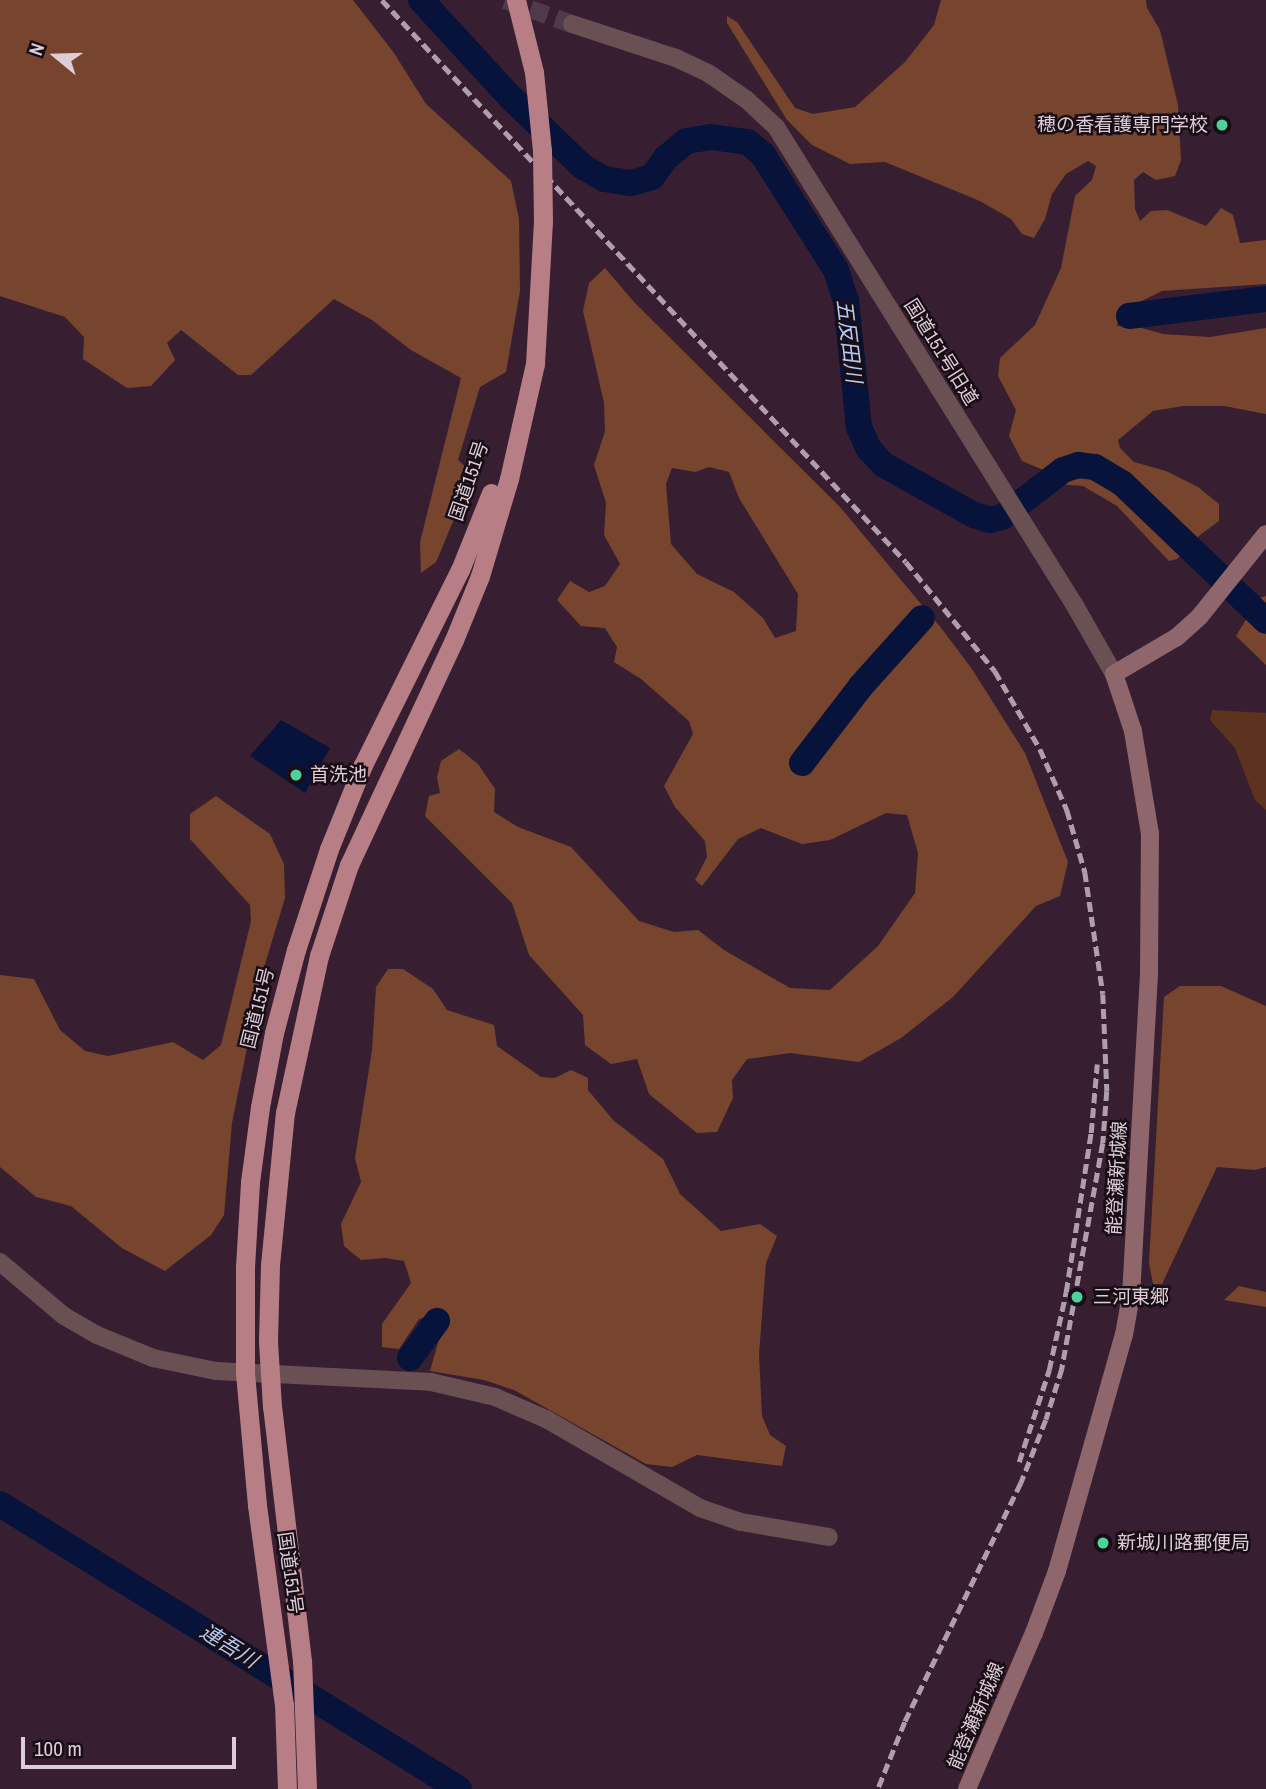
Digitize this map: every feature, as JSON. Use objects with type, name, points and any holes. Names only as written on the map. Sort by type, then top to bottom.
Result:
[{"type":"highway","name":"国道151号","points":[[516,0],[534,72]]},
{"type":"highway","name":"国道151号","points":[[307,1789],[302,1661],[270,1374],[270,1265],[276,1186],[288,1100],[319,956],[361,834],[449,652],[480,576],[523,422],[535,364],[543,222],[542,151],[523,0]]},
{"type":"highway","name":"国道151号","points":[[287,1789],[284,1705],[257,1505],[244,1373],[245,1267],[250,1182],[274,1033],[296,950],[329,849],[363,765],[484,517],[526,365],[540,281]]},
{"type":"main road","points":[[1114,674],[1177,637],[1216,599],[1266,534]]},
{"type":"main road","name":"能登瀬新城線","points":[[967,1789],[1034,1633],[1057,1571],[1124,1335],[1131,1296],[1149,973],[1150,834],[1133,731],[1114,674]]},
{"type":"street","name":"国道151号旧道","points":[[572,24],[676,58],[708,73],[747,100],[776,127],[1074,604],[1114,674]]},
{"type":"street","points":[[0,1262],[64,1316],[117,1344],[186,1366],[244,1373],[431,1382],[495,1397],[546,1419],[700,1508],[741,1522],[829,1537]]},
{"type":"shaded area","points":[[0,0],[353,0],[394,53],[426,104],[511,181],[519,219],[520,291],[506,372],[480,387],[458,460],[468,469],[463,498],[436,562],[421,573],[420,542],[461,378],[411,350],[372,320],[334,299],[251,375],[238,375],[181,330],[167,343],[175,360],[151,386],[127,388],[83,359],[84,337],[65,317],[0,296]]},
{"type":"shaded area","points":[[941,0],[1146,0],[1147,8],[1160,30],[1178,105],[1181,160],[1175,176],[1156,180],[1143,172],[1134,180],[1135,209],[1140,221],[1151,211],[1167,210],[1206,226],[1221,208],[1233,215],[1240,243],[1266,240],[1266,284],[1162,291],[1119,312],[1117,326],[1138,327],[1163,334],[1210,337],[1266,328],[1266,414],[1224,406],[1183,406],[1153,411],[1118,440],[1120,448],[1134,462],[1166,471],[1198,487],[1219,504],[1219,521],[1200,535],[1177,559],[1169,561],[1117,506],[1083,486],[1057,484],[1048,472],[1022,461],[1009,436],[1016,410],[998,376],[1000,358],[1035,325],[1061,268],[1075,196],[1092,180],[1096,166],[1088,161],[1066,174],[1052,194],[1045,219],[1034,238],[1022,234],[1011,219],[980,201],[885,162],[850,164],[812,145],[787,120],[727,23],[727,16],[737,22],[795,108],[813,114],[855,107],[905,62],[934,25]]},
{"type":"shaded area","points":[[605,268],[634,302],[840,507],[942,629],[972,669],[1025,753],[1068,862],[1060,896],[1036,906],[953,997],[901,1038],[859,1062],[790,1053],[747,1059],[732,1080],[733,1098],[717,1132],[697,1133],[649,1094],[637,1059],[611,1064],[585,1045],[583,1015],[529,955],[512,903],[425,816],[429,796],[440,793],[437,777],[441,761],[459,749],[478,764],[495,789],[494,812],[518,827],[571,847],[639,921],[674,932],[698,930],[724,950],[790,988],[830,990],[878,946],[915,893],[918,853],[907,815],[886,813],[830,840],[802,844],[761,828],[738,839],[702,886],[695,880],[707,857],[705,841],[675,807],[664,786],[693,734],[689,721],[641,679],[614,662],[617,647],[605,628],[581,626],[557,600],[570,581],[589,592],[605,586],[620,564],[604,535],[606,503],[594,465],[605,431],[604,403],[583,311],[589,283]],"holes":[[[709,467],[729,472],[739,498],[798,594],[796,631],[775,638],[763,618],[734,592],[697,574],[671,544],[666,484],[672,468],[695,472]]]},
{"type":"shaded area","points":[[1266,596],[1266,665],[1236,636],[1259,598]]},
{"type":"shaded area","points":[[1212,710],[1266,713],[1266,810],[1255,800],[1235,748],[1210,720]]},
{"type":"shaded area","points":[[216,796],[270,834],[284,864],[285,898],[259,984],[232,1123],[224,1215],[211,1235],[165,1271],[122,1248],[71,1206],[36,1197],[0,1167],[0,975],[34,979],[60,1030],[85,1051],[108,1056],[173,1042],[203,1060],[221,1045],[251,921],[250,905],[190,839],[190,814]]},
{"type":"shaded area","points":[[388,969],[403,969],[433,989],[447,1010],[494,1025],[497,1046],[541,1077],[555,1078],[571,1070],[588,1078],[588,1090],[613,1120],[663,1159],[680,1194],[721,1231],[760,1224],[777,1236],[766,1263],[759,1354],[762,1416],[770,1435],[786,1446],[782,1466],[697,1455],[672,1467],[646,1464],[514,1390],[484,1380],[430,1371],[441,1332],[437,1313],[419,1319],[399,1349],[382,1347],[382,1324],[411,1283],[404,1261],[385,1258],[361,1260],[344,1246],[341,1224],[361,1182],[355,1158],[372,1050],[376,987]]},
{"type":"shaded area","points":[[1180,986],[1221,986],[1266,1006],[1266,1167],[1255,1170],[1217,1167],[1162,1284],[1153,1284],[1149,1263],[1164,997]]},
{"type":"shaded area","points":[[1239,1286],[1266,1292],[1266,1307],[1224,1300]]},
{"type":"water","name":"首洗池","points":[[281,720],[330,748],[305,793],[250,756]]},
{"type":"waterway","name":"五反田川","points":[[421,0],[511,98],[583,167],[605,179],[631,183],[652,177],[666,158],[686,141],[711,137],[748,142],[763,155],[836,270],[846,300],[859,427],[869,449],[884,465],[974,515],[990,520],[1002,517],[1063,470],[1078,465],[1095,467],[1122,483],[1266,621]]},
{"type":"waterway","points":[[1129,316],[1266,299]]},
{"type":"waterway","points":[[802,763],[861,686],[922,618]]},
{"type":"waterway","points":[[410,1358],[437,1321]]},
{"type":"waterway","name":"連吾川","points":[[0,1504],[459,1789]]},
{"type":"tunnel","points":[[505,0],[572,24]]},
{"type":"railway","points":[[382,0],[906,562],[995,671],[1040,749],[1067,810],[1085,872],[1103,994],[1107,1091],[1103,1143],[1062,1369],[1046,1420],[1021,1483],[905,1722],[878,1789]]},
{"type":"railway","points":[[1019,1462],[1049,1370],[1066,1292],[1091,1133],[1097,1064]]},
{"type":"place","name":"穂の香看護専門学校","points":[[1222,125]]},
{"type":"place","name":"首洗池","points":[[296,775]]},
{"type":"place","name":"三河東郷","points":[[1077,1297]]},
{"type":"place","name":"新城川路郵便局","points":[[1103,1543]]}]
